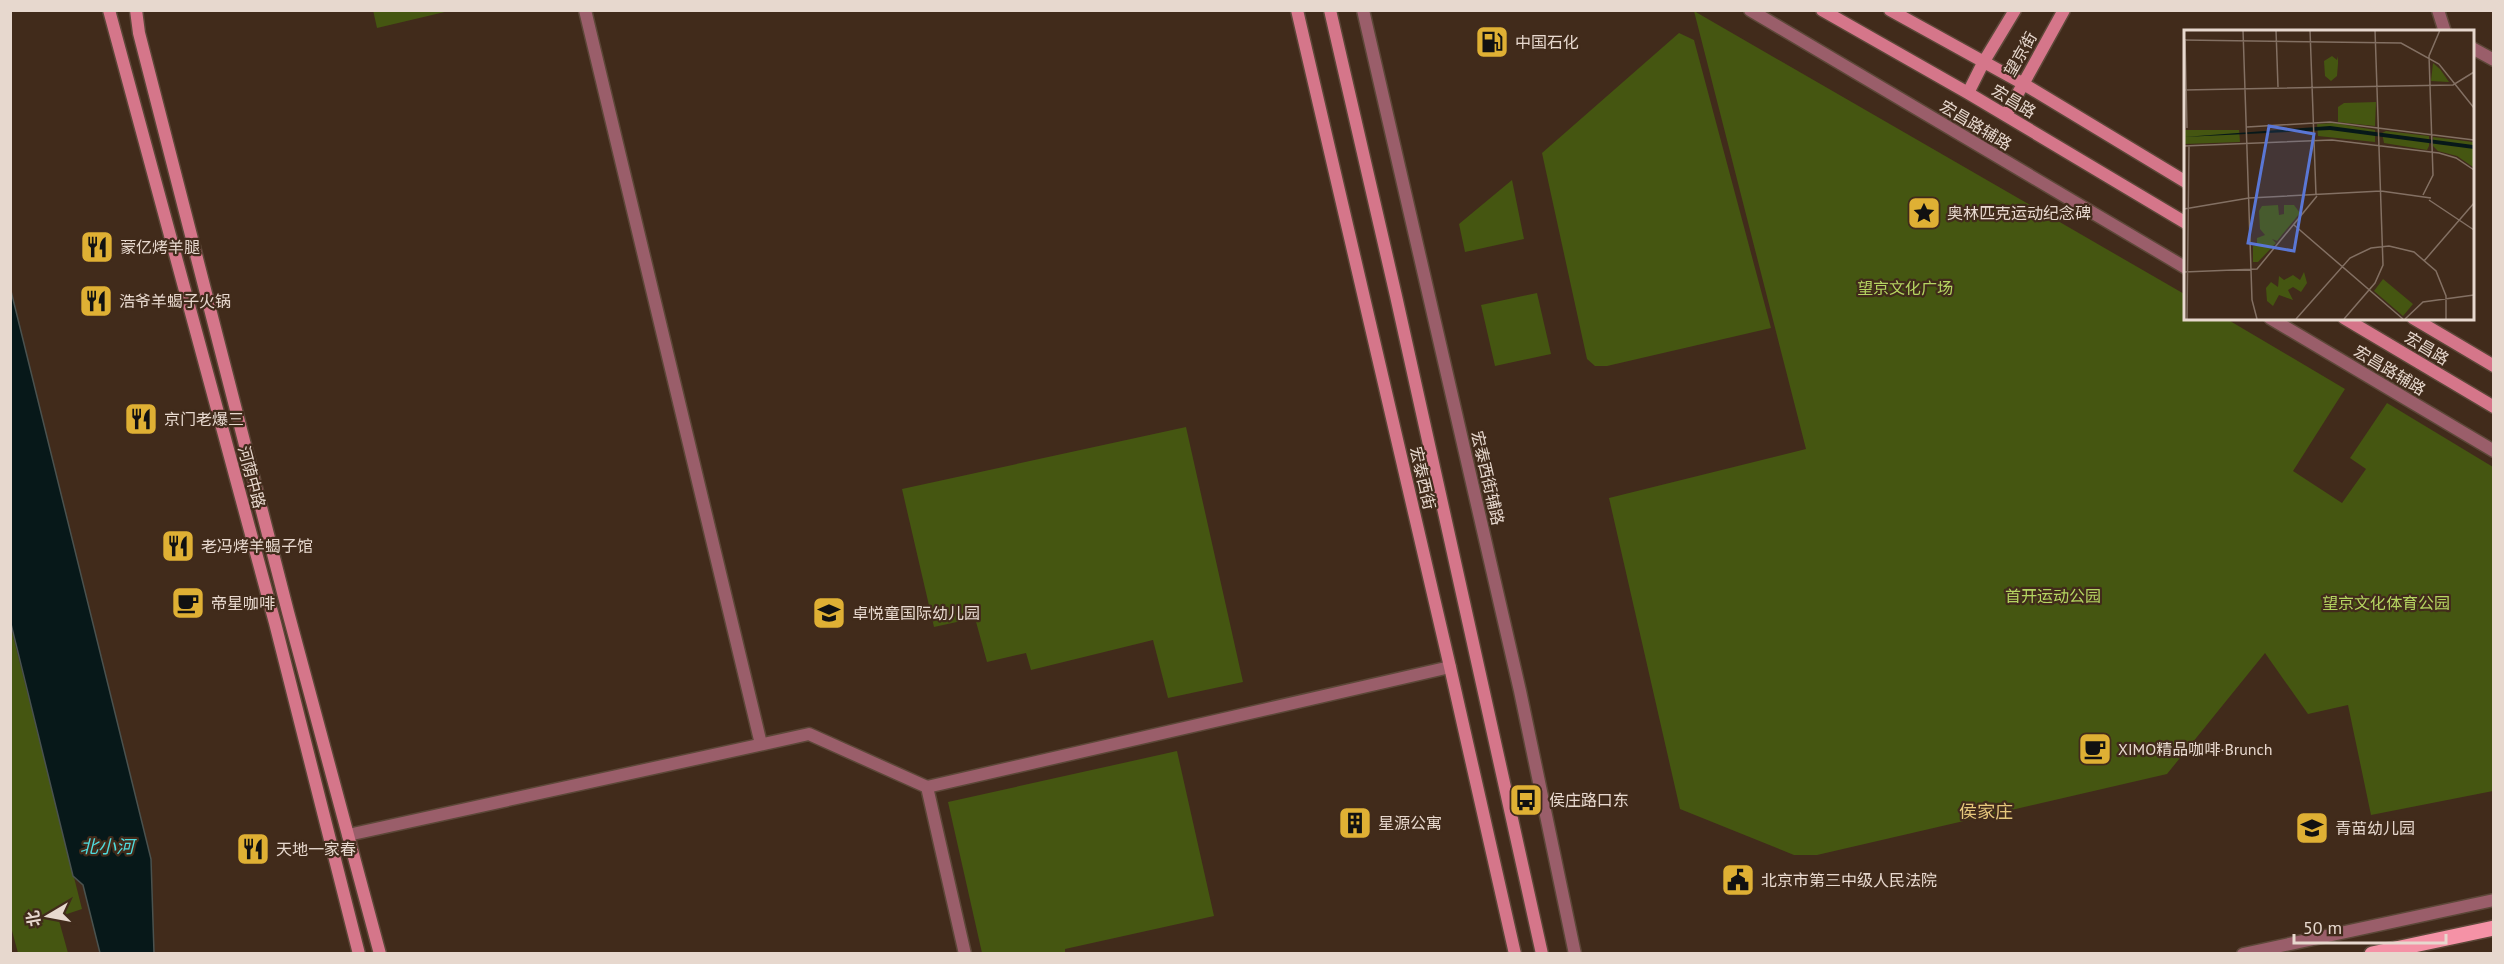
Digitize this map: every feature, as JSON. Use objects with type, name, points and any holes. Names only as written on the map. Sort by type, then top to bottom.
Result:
[{"type":"main road","points":[[2372,954],[2493,928]]},
{"type":"street","name":"河荫中路","points":[[109,10],[275,623],[359,954]]},
{"type":"street","name":"河荫中路","points":[[136,10],[151,78],[380,954]]},
{"type":"street","points":[[585,10],[761,744]]},
{"type":"street","name":"宏泰西街","points":[[1297,10],[1515,954]]},
{"type":"street","name":"宏泰西街","points":[[1330,10],[1542,954]]},
{"type":"street","name":"宏泰西街辅路","points":[[1363,10],[1518,680],[1575,954]]},
{"type":"street","name":"宏昌路辅路","points":[[1750,10],[2184,267]]},
{"type":"street","name":"宏昌路","points":[[1822,10],[2006,115],[2184,222]]},
{"type":"street","name":"宏昌路","points":[[1890,10],[2022,83],[2184,181]]},
{"type":"street","name":"望京街","points":[[1968,93],[2014,10]]},
{"type":"street","name":"望京街","points":[[2006,115],[2064,10]]},
{"type":"street","points":[[2438,10],[2444,30]]},
{"type":"street","points":[[2474,49],[2493,60]]},
{"type":"street","name":"宏昌路辅路","points":[[2273,320],[2493,451]]},
{"type":"street","name":"宏昌路","points":[[2347,320],[2493,407]]},
{"type":"street","name":"宏昌路","points":[[2416,320],[2493,366]]},
{"type":"street","points":[[348,835],[809,734],[927,787],[1450,667]]},
{"type":"street","points":[[927,787],[965,954]]},
{"type":"street","points":[[2243,954],[2493,900]]},
{"type":"green space","points":[[373,10],[449,10],[449,11],[377,28]]},
{"type":"green space","points":[[1694,11],[2184,294],[2184,320],[2228,320],[2345,389],[2293,471],[2342,503],[2366,469],[2350,458],[2387,403],[2493,467],[2493,791],[2371,815],[2348,705],[2308,714],[2265,653],[2167,774],[1817,855],[1794,855],[1680,809],[1609,498],[1806,449]]},
{"type":"green space","points":[[1679,33],[1694,40],[1771,328],[1607,366],[1595,366],[1587,359],[1542,153]]},
{"type":"green space","points":[[1512,180],[1524,239],[1465,252],[1459,224]]},
{"type":"green space","points":[[1537,293],[1551,354],[1495,366],[1481,305]]},
{"type":"green space","points":[[1186,427],[1243,682],[1168,698],[1153,640],[1031,670],[1026,653],[987,662],[975,618],[934,627],[902,489]]},
{"type":"green space","points":[[10,624],[82,909],[58,917],[68,953],[18,953],[11,927]]},
{"type":"green space","points":[[1177,751],[1214,916],[1065,949],[1065,953],[982,953],[948,802]]},
{"type":"water","name":"北小河","points":[[11,291],[151,859],[154,953],[100,953],[83,885],[73,876],[11,624]]},
{"type":"place","name":"中国石化","points":[[1492,42]]},
{"type":"place","name":"奥林匹克运动纪念碑","points":[[1924,213]]},
{"type":"place","name":"蒙亿烤羊腿","points":[[97,247]]},
{"type":"place","name":"浩爷羊蝎子火锅","points":[[96,301]]},
{"type":"place","name":"京门老爆三","points":[[141,419]]},
{"type":"place","name":"老冯烤羊蝎子馆","points":[[178,546]]},
{"type":"place","name":"帝星咖啡","points":[[188,603]]},
{"type":"place","name":"卓悦童国际幼儿园","points":[[829,613]]},
{"type":"place","name":"XIMO精品咖啡·Brunch","points":[[2095,749]]},
{"type":"place","name":"侯庄路口东","points":[[1526,800]]},
{"type":"place","name":"星源公寓","points":[[1355,823]]},
{"type":"place","name":"青苗幼儿园","points":[[2312,828]]},
{"type":"place","name":"天地一家春","points":[[253,849]]},
{"type":"place","name":"北京市第三中级人民法院","points":[[1738,880]]},
{"type":"district","name":"侯家庄","points":[[1986,811]]},
{"type":"park label","name":"望京文化广场","points":[[1905,288]]},
{"type":"park label","name":"首开运动公园","points":[[2053,596]]},
{"type":"park label","name":"望京文化体育公园","points":[[2386,603]]}]
